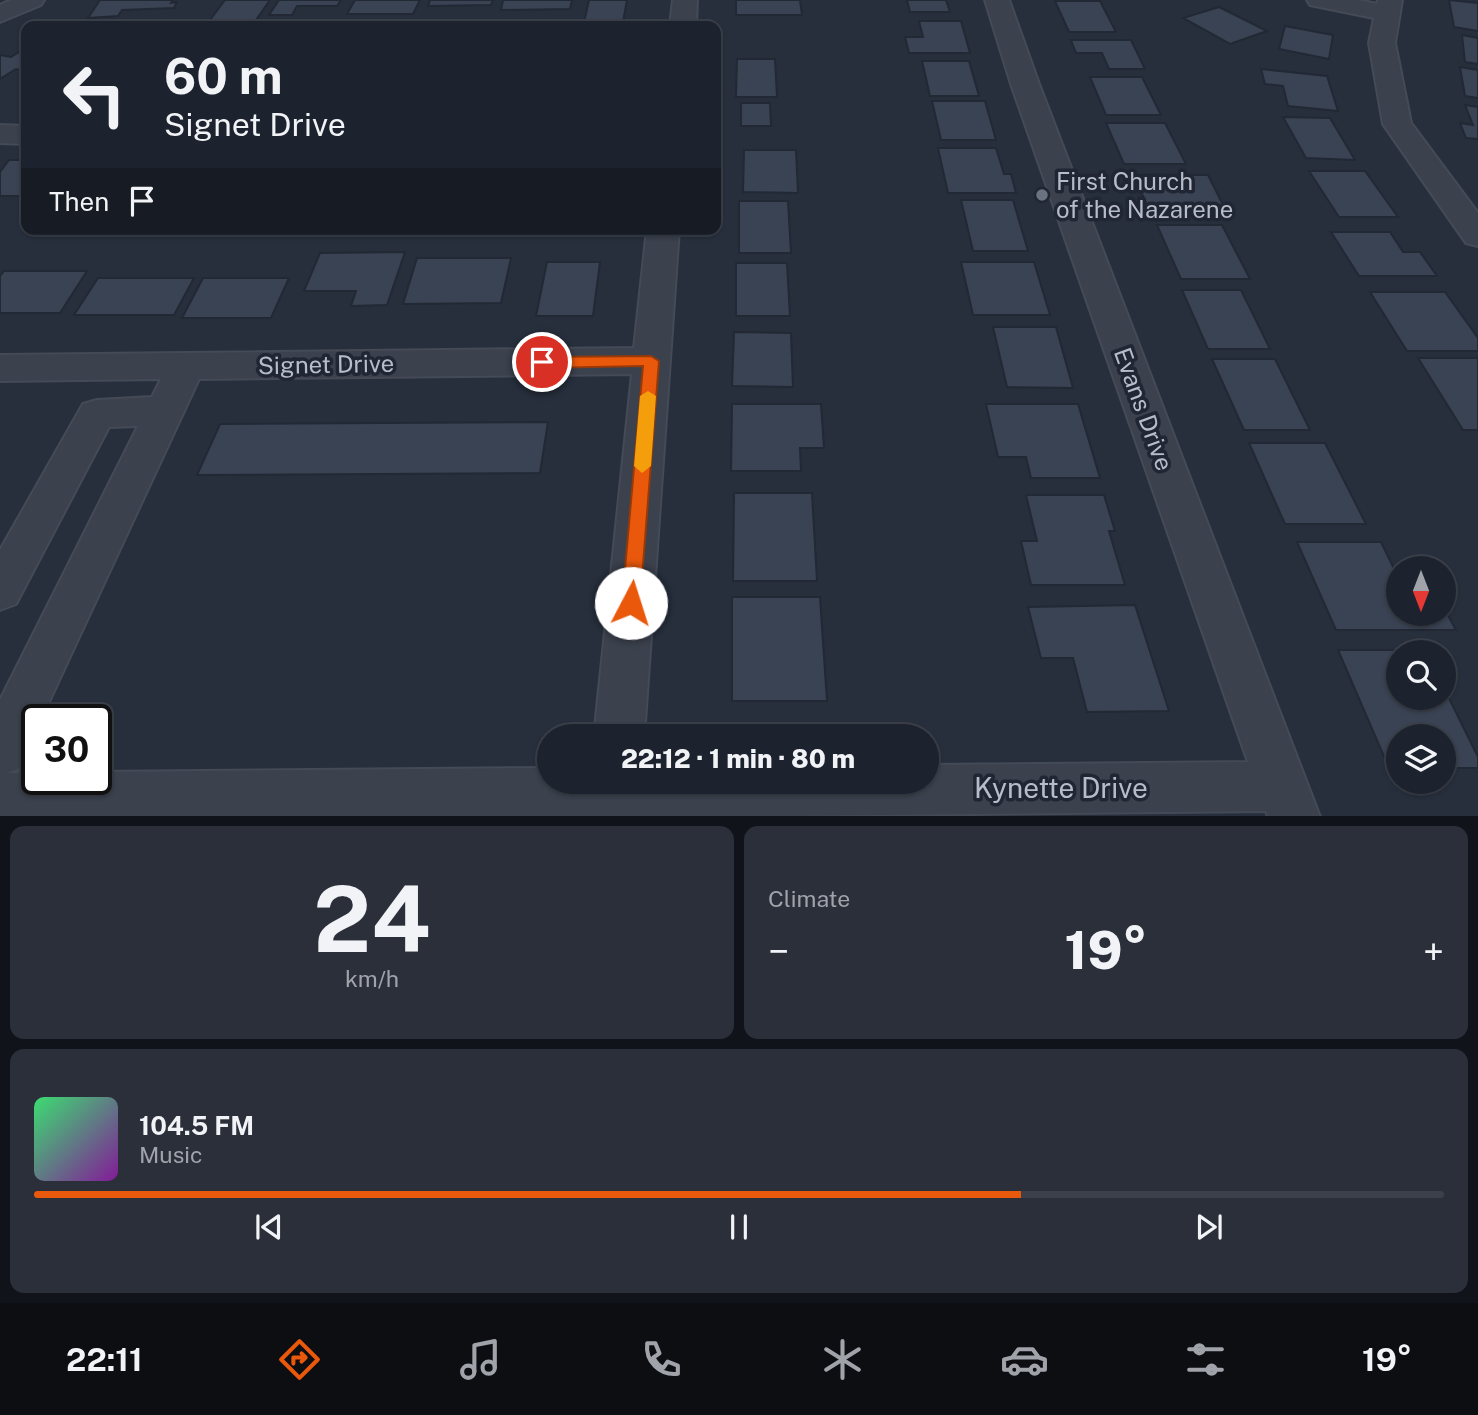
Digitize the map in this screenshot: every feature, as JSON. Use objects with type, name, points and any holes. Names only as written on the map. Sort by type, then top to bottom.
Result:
[{"type":"street","points":[[0,14],[32,0]]},
{"type":"street","points":[[683,21],[685,0]]},
{"type":"street","name":"Evans Drive","points":[[997,0],[1025,84],[1289,801]]},
{"type":"street","points":[[1319,0],[1388,6],[1382,43],[1397,124],[1478,236]]},
{"type":"street","points":[[0,134],[21,135]]},
{"type":"street","points":[[621,724],[662,235]]},
{"type":"street","name":"Signet Drive","points":[[0,368],[651,361]]},
{"type":"street","points":[[0,752],[186,366]]},
{"type":"street","points":[[0,591],[97,414],[165,410]]},
{"type":"street","name":"Kynette Drive","points":[[0,798],[537,788]]},
{"type":"street","name":"Kynette Drive","points":[[939,794],[1289,801]]},
{"type":"building","points":[[100,0],[177,2],[174,8],[122,10],[118,16],[88,18]]},
{"type":"building","points":[[225,0],[270,0],[256,20],[210,20]]},
{"type":"building","points":[[279,0],[341,0],[337,6],[297,6],[292,15],[269,15]]},
{"type":"building","points":[[355,0],[420,0],[413,14],[347,14]]},
{"type":"building","points":[[430,0],[493,0],[491,5],[428,6]]},
{"type":"building","points":[[503,0],[572,0],[570,9],[501,10]]},
{"type":"building","points":[[589,0],[627,0],[623,21],[584,21]]},
{"type":"building","points":[[736,0],[800,0],[802,15],[736,15]]},
{"type":"building","points":[[907,0],[946,0],[950,12],[910,12]]},
{"type":"building","points":[[1449,0],[1478,3],[1478,31],[1454,27]]},
{"type":"building","points":[[1055,1],[1100,1],[1116,32],[1069,32]]},
{"type":"building","points":[[1219,7],[1267,31],[1230,44],[1183,18]]},
{"type":"building","points":[[919,21],[961,21],[970,53],[909,53],[905,37],[923,37]]},
{"type":"building","points":[[1285,26],[1333,35],[1329,59],[1279,49]]},
{"type":"building","points":[[1462,35],[1478,38],[1478,64],[1465,62]]},
{"type":"building","points":[[1071,40],[1131,40],[1145,69],[1109,69],[1102,53],[1076,53]]},
{"type":"building","points":[[21,51],[21,70],[16,69],[0,79],[0,55],[11,57]]},
{"type":"building","points":[[737,59],[775,59],[777,97],[736,97]]},
{"type":"building","points":[[922,61],[969,61],[979,96],[930,96]]},
{"type":"building","points":[[1460,67],[1478,70],[1478,98],[1465,96]]},
{"type":"building","points":[[1261,69],[1327,76],[1338,111],[1288,106],[1283,86],[1265,84]]},
{"type":"building","points":[[1090,77],[1142,77],[1161,115],[1106,115]]},
{"type":"building","points":[[932,101],[985,101],[996,140],[941,140]]},
{"type":"building","points":[[741,103],[770,103],[771,126],[741,126]]},
{"type":"building","points":[[1465,105],[1478,107],[1478,139],[1466,138],[1460,123],[1473,125]]},
{"type":"building","points":[[1283,117],[1330,118],[1355,160],[1306,158]]},
{"type":"building","points":[[1106,123],[1165,123],[1186,164],[1124,164]]},
{"type":"building","points":[[938,148],[996,148],[1004,174],[1011,174],[1016,193],[948,193]]},
{"type":"building","points":[[744,150],[796,150],[798,193],[743,192]]},
{"type":"building","points":[[9,160],[21,160],[21,196],[0,196],[0,172]]},
{"type":"building","points":[[1309,171],[1365,171],[1398,217],[1339,217]]},
{"type":"building","points":[[1134,175],[1208,175],[1228,215],[1151,215]]},
{"type":"building","points":[[961,200],[1013,200],[1028,251],[973,251]]},
{"type":"building","points":[[739,201],[788,201],[791,253],[739,253]]},
{"type":"building","points":[[1157,225],[1222,225],[1250,279],[1181,279]]},
{"type":"building","points":[[1331,232],[1390,232],[1403,252],[1420,252],[1437,276],[1359,276]]},
{"type":"building","points":[[405,252],[387,305],[351,306],[356,291],[304,291],[320,253]]},
{"type":"building","points":[[417,258],[511,258],[501,303],[403,304]]},
{"type":"building","points":[[547,262],[600,262],[593,316],[536,316]]},
{"type":"building","points":[[961,262],[1034,262],[1050,315],[973,315]]},
{"type":"building","points":[[736,263],[787,263],[790,316],[736,316]]},
{"type":"building","points":[[4,271],[87,271],[60,313],[0,313],[0,276]]},
{"type":"building","points":[[98,278],[194,278],[174,315],[74,315]]},
{"type":"building","points":[[203,278],[289,278],[271,318],[182,318]]},
{"type":"building","points":[[1182,290],[1241,290],[1270,349],[1208,349]]},
{"type":"building","points":[[1370,292],[1445,292],[1478,338],[1478,351],[1407,351]]},
{"type":"building","points":[[993,327],[1056,327],[1073,388],[1007,387]]},
{"type":"building","points":[[734,332],[791,333],[793,387],[732,386]]},
{"type":"building","points":[[1418,358],[1478,358],[1478,430],[1463,430]]},
{"type":"building","points":[[1212,359],[1275,359],[1310,430],[1244,430]]},
{"type":"building","points":[[732,404],[821,404],[824,448],[800,448],[801,471],[731,471]]},
{"type":"building","points":[[986,404],[1078,404],[1100,478],[1031,478],[1026,457],[998,457]]},
{"type":"building","points":[[548,422],[540,473],[197,475],[220,424]]},
{"type":"building","points":[[1249,443],[1325,443],[1366,524],[1285,524]]},
{"type":"building","points":[[734,493],[812,493],[817,581],[733,581]]},
{"type":"building","points":[[1026,495],[1104,495],[1115,531],[1109,531],[1125,585],[1031,585],[1021,541],[1037,541]]},
{"type":"building","points":[[1297,542],[1381,542],[1388,556],[1386,626],[1454,626],[1456,630],[1336,630]]},
{"type":"building","points":[[732,597],[820,597],[827,701],[732,701]]},
{"type":"building","points":[[1135,605],[1169,711],[1087,712],[1073,658],[1041,658],[1028,607]]},
{"type":"building","points":[[1338,650],[1386,650],[1386,710],[1455,710],[1478,757],[1478,768],[1456,768],[1456,724],[1386,724],[1386,761]]},
{"type":"slow traffic","points":[[642,466],[648,396]]},
{"type":"place","name":"First Church of the Nazarene","points":[[1042,195]]},
{"type":"route","points":[[542,362],[651,361],[631,603]]}]
